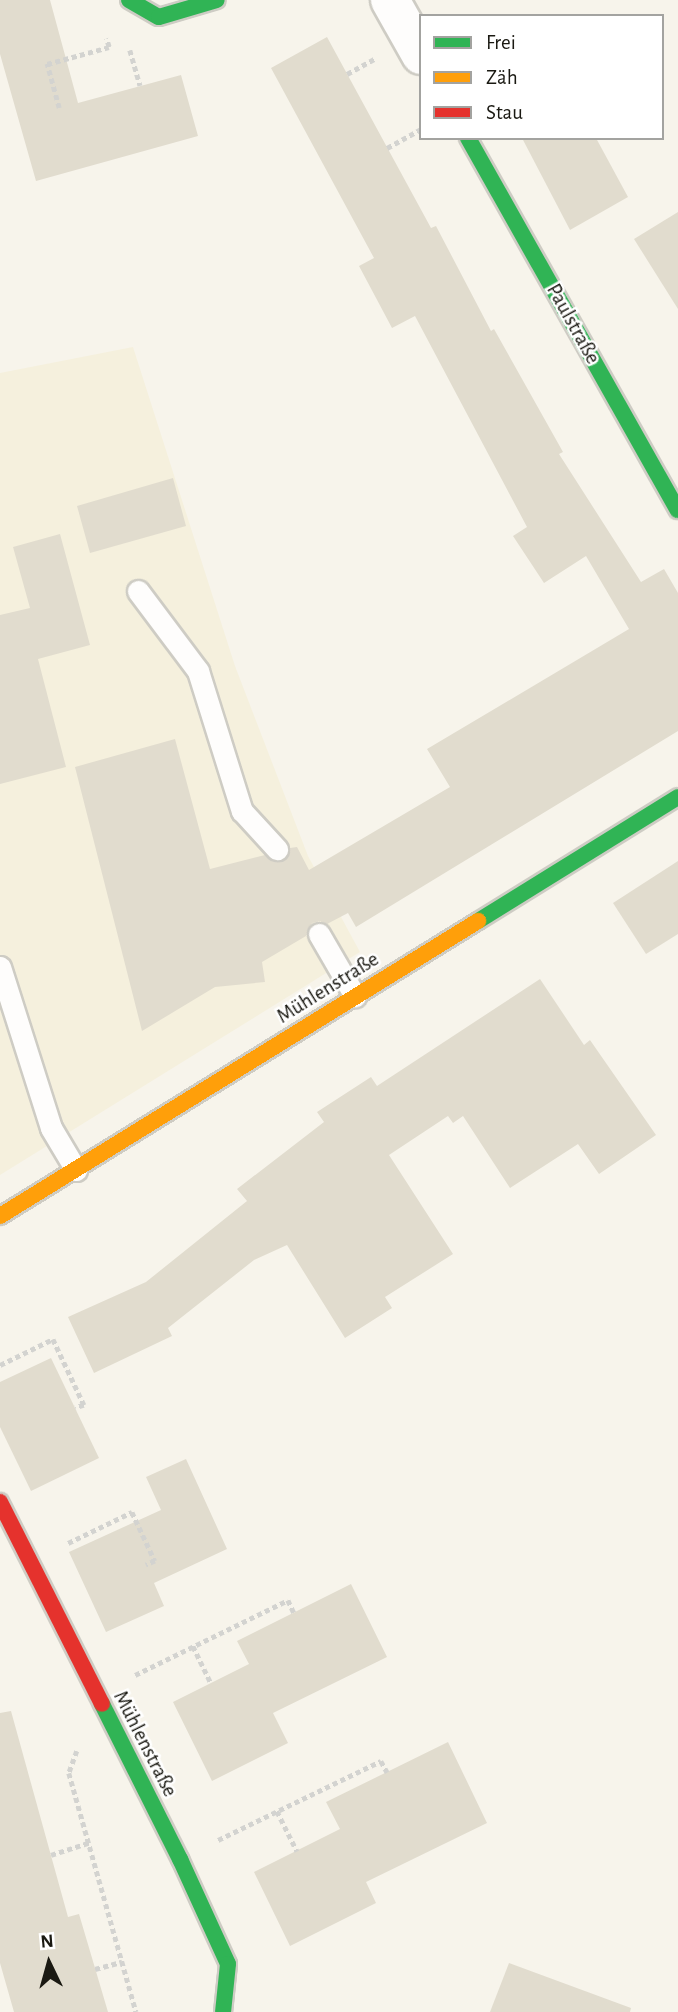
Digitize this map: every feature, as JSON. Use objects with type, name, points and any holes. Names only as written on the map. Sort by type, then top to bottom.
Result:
[{"type":"street","points":[[129,0],[159,17],[217,0]]},
{"type":"street","points":[[390,0],[419,51]]},
{"type":"street","name":"Paulstraße","points":[[469,140],[678,510]]},
{"type":"street","name":"Mühlenstraße","points":[[0,1216],[678,797]]},
{"type":"street","name":"Mühlenstraße","points":[[0,1502],[180,1858],[228,1964],[223,2012]]},
{"type":"lane","points":[[138,591],[198,671],[242,811],[277,849]]},
{"type":"lane","points":[[319,934],[355,996]]},
{"type":"lane","points":[[0,967],[51,1128],[76,1170]]},
{"type":"path","points":[[106,35],[108,47]]},
{"type":"path","points":[[128,41],[140,86]]},
{"type":"path","points":[[59,108],[47,64],[118,44]]},
{"type":"path","points":[[387,148],[419,130]]},
{"type":"path","points":[[0,1365],[53,1339],[84,1405],[75,1408]]},
{"type":"path","points":[[29,1561],[132,1512],[155,1561],[146,1565]]},
{"type":"path","points":[[136,2012],[69,1773],[96,1694],[288,1600],[295,1613]]},
{"type":"path","points":[[193,1646],[211,1683]]},
{"type":"path","points":[[180,1858],[381,1761],[387,1772]]},
{"type":"path","points":[[277,1811],[297,1850]]},
{"type":"path","points":[[51,1855],[89,1843]]},
{"type":"path","points":[[96,1969],[122,1962]]},
{"type":"shaded area","points":[[133,347],[235,666],[308,856],[360,952],[0,1175],[0,373]]},
{"type":"building","points":[[0,0],[50,0],[78,103],[181,75],[198,136],[36,181],[0,54]]},
{"type":"building","points":[[327,37],[431,228],[436,226],[491,331],[494,329],[563,452],[559,454],[641,582],[664,569],[678,593],[678,731],[356,927],[348,913],[327,924],[320,921],[312,923],[306,936],[262,962],[265,982],[215,987],[142,1031],[75,767],[175,739],[210,869],[265,855],[272,861],[281,862],[290,848],[297,847],[309,870],[450,787],[427,749],[629,629],[586,556],[544,583],[513,536],[527,527],[415,316],[392,328],[359,266],[374,258],[271,68]]},
{"type":"building","points":[[523,140],[597,140],[628,197],[570,230]]},
{"type":"building","points":[[678,212],[678,309],[634,239]]},
{"type":"building","points":[[173,478],[186,526],[90,553],[77,506]]},
{"type":"building","points":[[60,534],[90,645],[38,659],[66,767],[0,784],[0,615],[30,608],[13,547]]},
{"type":"building","points":[[678,861],[678,934],[646,954],[613,903]]},
{"type":"building","points":[[540,979],[584,1045],[590,1040],[656,1135],[599,1174],[578,1144],[510,1188],[463,1116],[453,1123],[448,1116],[389,1155],[453,1254],[385,1297],[392,1308],[345,1338],[287,1245],[254,1260],[168,1328],[172,1336],[94,1373],[68,1317],[146,1282],[247,1201],[237,1189],[324,1122],[317,1112],[371,1077],[377,1086]]},
{"type":"building","points":[[51,1358],[99,1458],[31,1491],[0,1427],[0,1382]]},
{"type":"building","points":[[186,1459],[227,1549],[154,1583],[164,1606],[106,1632],[69,1552],[161,1510],[146,1477]]},
{"type":"building","points":[[351,1584],[387,1657],[273,1713],[288,1743],[212,1781],[173,1702],[249,1664],[237,1641]]},
{"type":"building","points":[[11,1711],[68,1917],[79,1914],[108,2012],[14,2012],[0,1963],[0,1713]]},
{"type":"building","points":[[448,1742],[487,1823],[366,1882],[376,1903],[290,1946],[254,1872],[340,1829],[326,1802]]},
{"type":"building","points":[[509,1963],[631,2008],[630,2012],[490,2012]]},
{"type":"traffic: fast","points":[[129,0],[159,17],[217,0]]},
{"type":"traffic: fast","points":[[469,140],[678,510]]},
{"type":"traffic: fast","points":[[478,921],[678,797]]},
{"type":"traffic: fast","points":[[102,1704],[180,1859],[228,1964],[223,2012]]},
{"type":"traffic: slow","points":[[0,1216],[478,921]]},
{"type":"traffic: jam","points":[[0,1502],[102,1704]]}]
